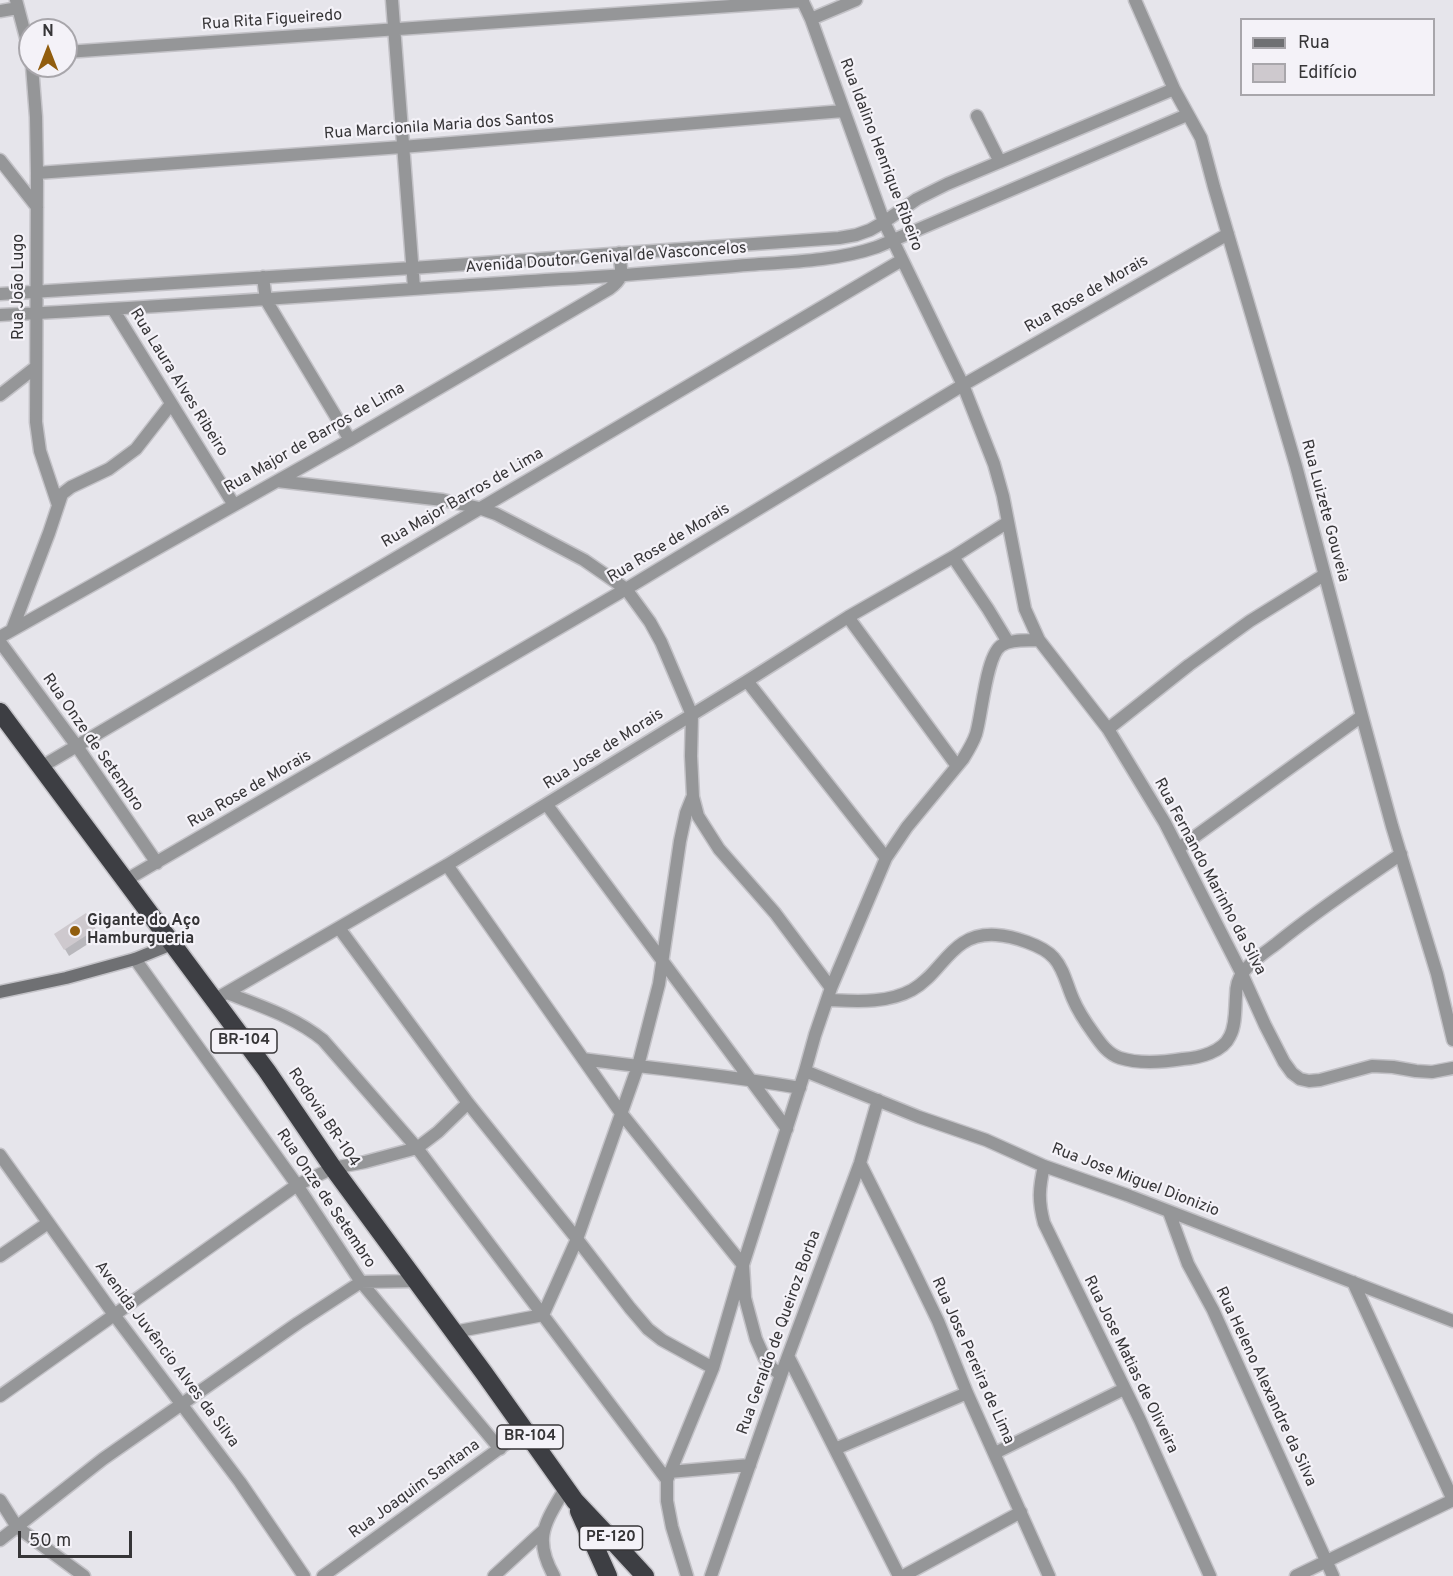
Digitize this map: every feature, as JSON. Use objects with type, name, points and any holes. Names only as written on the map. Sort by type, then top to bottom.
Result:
[{"type":"highway","name":"Rodovia BR-104","points":[[0,712],[172,944],[220,996],[267,1071],[333,1168],[525,1430]]},
{"type":"highway","name":"BR-104","points":[[525,1430],[570,1494],[608,1576]]},
{"type":"highway","name":"PE-120","points":[[570,1494],[645,1576]]},
{"type":"street","points":[[392,0],[414,288]]},
{"type":"street","points":[[811,19],[856,0]]},
{"type":"street","name":"Rua Luizete Gouveia","points":[[1135,0],[1174,89],[1197,129],[1203,146],[1296,466],[1362,717],[1437,974],[1453,1040]]},
{"type":"street","name":"Rua Rita Figueiredo","points":[[78,51],[802,1]]},
{"type":"street","name":"Rua Idalino Henrique Ribeiro","points":[[802,1],[811,19],[884,222],[963,385]]},
{"type":"street","points":[[0,11],[17,4]]},
{"type":"street","name":"Rua João Lugo","points":[[33,78],[37,174],[36,422],[45,470],[58,505]]},
{"type":"street","name":"Avenida Doutor Genival de Vasconcelos","points":[[0,294],[839,238],[870,230],[917,199],[947,184],[1174,89]]},
{"type":"street","name":"Rua Marcionila Maria dos Santos","points":[[37,174],[843,111]]},
{"type":"street","name":"Avenida Doutor Genival de Vasconcelos","points":[[0,315],[621,276],[835,257],[863,252],[1187,115]]},
{"type":"street","points":[[977,116],[1000,162]]},
{"type":"street","points":[[0,160],[37,207]]},
{"type":"street","name":"Rua Rose de Morais","points":[[126,880],[626,589],[963,385],[1228,234]]},
{"type":"street","points":[[619,253],[621,276]]},
{"type":"street","name":"Rua Major Barros de Lima","points":[[41,767],[902,260]]},
{"type":"street","name":"Rua Major de Barros de Lima","points":[[0,637],[350,440],[609,289],[620,280],[621,276]]},
{"type":"street","points":[[263,277],[266,300],[350,440]]},
{"type":"street","name":"Rua Laura Alves Ribeiro","points":[[113,309],[234,505]]},
{"type":"street","points":[[0,395],[36,367]]},
{"type":"street","name":"Rua Fernando Marinho da Silva","points":[[963,385],[994,464],[1025,609],[1039,640],[1108,729],[1179,848],[1284,1062],[1300,1079],[1309,1081],[1372,1066],[1393,1066],[1432,1072],[1453,1068]]},
{"type":"street","points":[[12,630],[62,494],[109,469],[136,449],[171,404]]},
{"type":"street","points":[[278,481],[443,500],[479,508],[584,560],[626,589],[650,622],[692,715],[693,797],[698,816],[710,837],[775,913],[829,994],[876,1000],[899,995],[914,989],[964,941],[978,936],[998,935],[1028,943],[1054,958],[1078,1010],[1108,1052],[1120,1058],[1134,1060],[1191,1059],[1212,1052],[1228,1040],[1232,1029],[1236,988],[1242,974],[1290,932],[1401,854]]},
{"type":"street","name":"Rua Jose de Morais","points":[[220,996],[447,866],[848,617],[953,557],[1008,522]]},
{"type":"street","points":[[953,557],[1008,642]]},
{"type":"street","points":[[1108,729],[1189,665],[1250,621],[1324,575]]},
{"type":"street","points":[[848,617],[957,766]]},
{"type":"street","points":[[687,1576],[667,1502],[668,1476],[713,1368],[743,1265],[829,994],[886,858],[902,834],[971,747],[987,678],[996,652],[1001,645],[1008,642],[1039,640]]},
{"type":"street","name":"Rua Onze de Setembro","points":[[0,642],[76,745],[157,864]]},
{"type":"street","points":[[747,681],[886,858]]},
{"type":"street","points":[[1179,848],[1362,717]]},
{"type":"street","points":[[543,1315],[577,1239],[638,1066],[663,964],[682,833],[686,813],[693,797]]},
{"type":"street","points":[[547,805],[787,1129]]},
{"type":"street","points":[[447,866],[621,1113],[743,1265],[745,1298],[756,1339],[764,1357],[781,1375]]},
{"type":"street","points":[[339,928],[468,1103],[630,1308],[648,1329],[676,1349],[713,1368]]},
{"type":"street","points":[[1,991],[66,978],[135,959],[172,944]]},
{"type":"street","name":"Rua Onze de Setembro","points":[[135,959],[297,1185],[361,1282],[500,1449]]},
{"type":"street","points":[[220,996],[294,1021],[309,1029],[322,1040],[417,1148],[668,1476]]},
{"type":"street","points":[[584,1059],[684,1070],[800,1088]]},
{"type":"street","name":"Rua Jose Miguel Dionizio","points":[[805,1071],[919,1117],[986,1140],[1044,1166],[1097,1184],[1453,1321]]},
{"type":"street","name":"Rua Geraldo de Queiroz Borba","points":[[711,1576],[781,1375],[860,1162],[878,1100]]},
{"type":"street","points":[[0,1396],[297,1185],[333,1168],[417,1148],[438,1132],[468,1103]]},
{"type":"street","name":"Avenida Juvêncio Alves da Silva","points":[[0,1155],[115,1316],[240,1482],[304,1576]]},
{"type":"street","name":"Rua Jose Pereira de Lima","points":[[860,1162],[926,1295],[967,1394],[1049,1576]]},
{"type":"street","name":"Rua Jose Matias de Oliveira","points":[[1044,1166],[1038,1195],[1044,1223],[1210,1576]]},
{"type":"street","name":"Rua Heleno Alexandre da Silva","points":[[1169,1212],[1188,1263],[1213,1310],[1333,1576]]},
{"type":"street","points":[[0,1256],[48,1223]]},
{"type":"street","points":[[0,1540],[103,1459],[298,1323],[361,1282],[416,1281]]},
{"type":"street","points":[[1296,1576],[1453,1500],[1353,1282]]},
{"type":"street","points":[[454,1332],[543,1315]]},
{"type":"street","points":[[788,1356],[901,1576],[1021,1512]]},
{"type":"street","points":[[994,1453],[1124,1389]]},
{"type":"street","points":[[835,1449],[967,1394]]},
{"type":"street","name":"Rua Joaquim Santana","points":[[323,1576],[525,1430]]},
{"type":"street","points":[[668,1476],[750,1465]]},
{"type":"street","points":[[554,1576],[544,1555],[542,1543],[544,1530],[548,1519],[570,1494]]},
{"type":"street","points":[[0,1500],[17,1527],[84,1576]]},
{"type":"street","points":[[494,1576],[544,1530]]},
{"type":"building","name":"Gigante do Aço Hamburgueria","points":[[86,913],[96,929],[64,950],[54,934]]},
{"type":"place","name":"Gigante do Aço Hamburgueria","points":[[75,931]]}]
